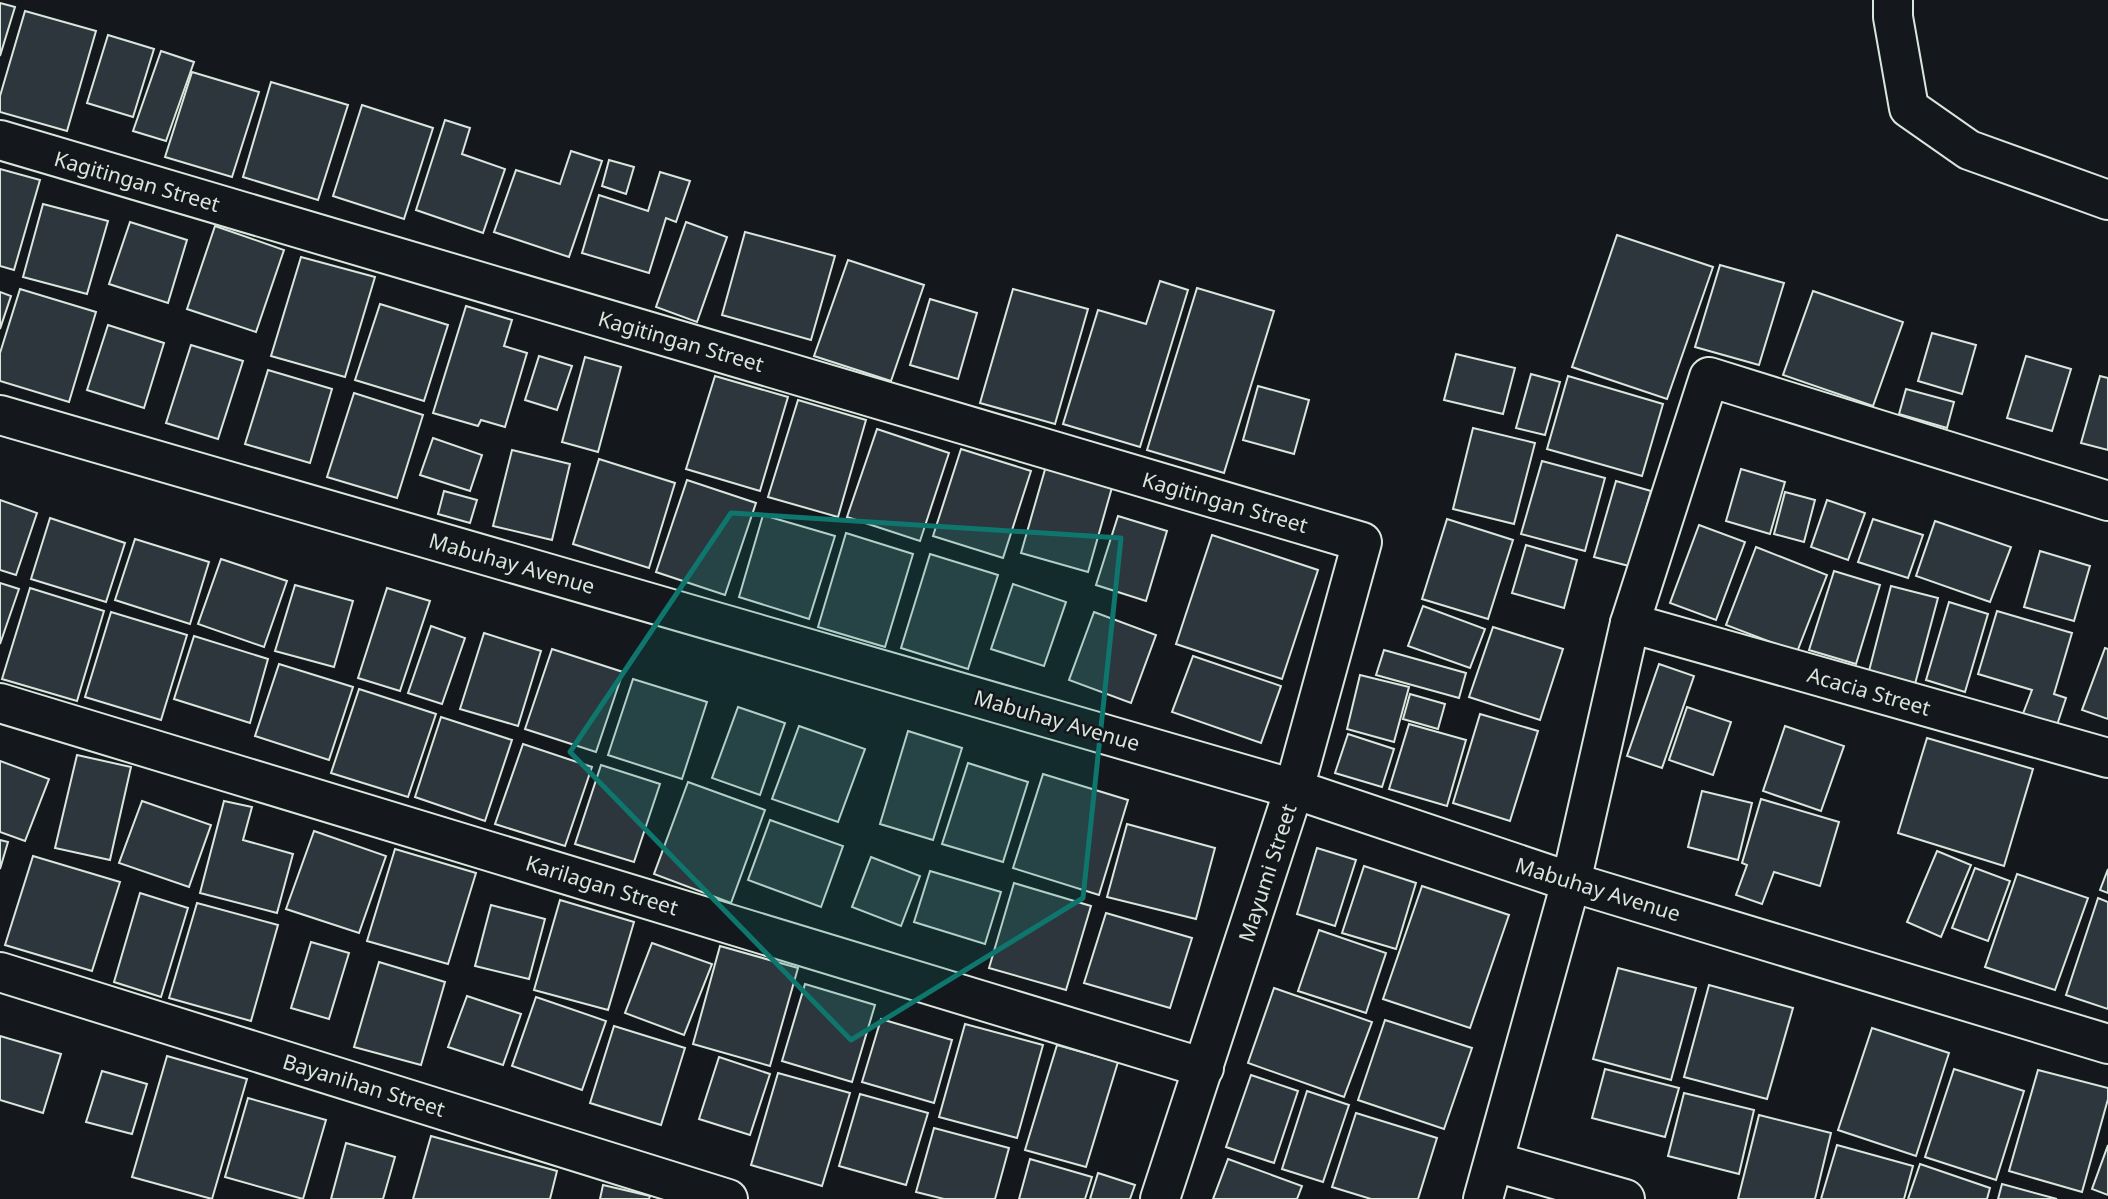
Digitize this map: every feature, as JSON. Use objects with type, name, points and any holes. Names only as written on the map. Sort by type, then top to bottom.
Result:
[{"type":"street","points":[[1893,0],[1893,17],[1909,108],[1969,150],[2108,200]]},
{"type":"street","name":"Kagitingan Street","points":[[0,140],[1362,542]]},
{"type":"street","points":[[1483,1199],[1572,882],[1630,623],[1709,376],[2108,501]]},
{"type":"street","name":"Mabuhay Avenue","points":[[0,415],[1294,789],[1572,882],[2108,1044]]},
{"type":"street","name":"Mayumi Street","points":[[1160,1199],[1294,789],[1362,542]]},
{"type":"street","name":"Acacia Street","points":[[1630,623],[2108,758]]},
{"type":"street","name":"Karilagan Street","points":[[0,703],[1204,1068]]},
{"type":"street","name":"Bayanihan Street","points":[[0,972],[728,1199]]},
{"type":"street","points":[[1495,1162],[1625,1199]]},
{"type":"highlighted area","points":[[731,513],[1121,538],[1083,898],[851,1040],[570,752]]},
{"type":"building","points":[[0,3],[15,7],[0,56]]},
{"type":"building","points":[[25,11],[96,31],[67,131],[0,112],[0,96]]},
{"type":"building","points":[[108,35],[154,49],[133,117],[87,103]]},
{"type":"building","points":[[161,51],[194,62],[166,141],[133,131]]},
{"type":"building","points":[[192,72],[259,92],[232,177],[165,157]]},
{"type":"building","points":[[271,82],[348,105],[318,200],[243,177]]},
{"type":"building","points":[[362,105],[433,128],[404,219],[333,196]]},
{"type":"building","points":[[445,120],[470,128],[462,154],[505,169],[483,233],[416,210]]},
{"type":"building","points":[[571,151],[602,161],[569,257],[494,232],[516,170],[560,184]]},
{"type":"building","points":[[609,160],[634,167],[626,194],[602,186]]},
{"type":"building","points":[[0,169],[40,180],[14,270],[0,266]]},
{"type":"building","points":[[660,172],[690,181],[676,222],[666,218],[649,273],[582,253],[599,195],[648,211]]},
{"type":"building","points":[[43,204],[108,221],[87,294],[23,277]]},
{"type":"building","points":[[130,222],[187,240],[168,303],[109,284]]},
{"type":"building","points":[[686,222],[727,237],[697,322],[656,307]]},
{"type":"building","points":[[215,226],[284,250],[256,332],[187,309]]},
{"type":"building","points":[[745,232],[835,256],[811,340],[722,315]]},
{"type":"building","points":[[1617,235],[1713,267],[1667,399],[1572,367]]},
{"type":"building","points":[[301,257],[375,277],[345,377],[271,356]]},
{"type":"building","points":[[848,260],[924,285],[891,381],[814,356]]},
{"type":"building","points":[[1720,265],[1784,283],[1759,365],[1695,347]]},
{"type":"building","points":[[1160,281],[1188,290],[1140,447],[1063,424],[1098,310],[1146,324]]},
{"type":"building","points":[[1197,288],[1274,311],[1224,473],[1147,450]]},
{"type":"building","points":[[20,289],[96,312],[69,402],[0,381],[0,353]]},
{"type":"building","points":[[1013,289],[1088,309],[1055,424],[980,403]]},
{"type":"building","points":[[1813,291],[1903,322],[1873,406],[1783,375]]},
{"type":"building","points":[[0,292],[11,296],[0,329]]},
{"type":"building","points":[[930,299],[977,313],[958,379],[910,365]]},
{"type":"building","points":[[380,304],[448,325],[424,401],[355,380]]},
{"type":"building","points":[[466,306],[512,320],[504,346],[527,353],[505,427],[481,420],[478,426],[433,413]]},
{"type":"building","points":[[108,325],[164,343],[144,408],[87,390]]},
{"type":"building","points":[[1932,333],[1976,345],[1962,394],[1918,381]]},
{"type":"building","points":[[191,345],[243,361],[218,439],[166,423]]},
{"type":"building","points":[[1456,354],[1515,368],[1503,414],[1444,400]]},
{"type":"building","points":[[539,356],[572,366],[557,410],[525,400]]},
{"type":"building","points":[[2026,356],[2071,369],[2052,431],[2007,418]]},
{"type":"building","points":[[585,357],[621,367],[598,452],[562,442]]},
{"type":"building","points":[[268,370],[332,389],[310,463],[245,444]]},
{"type":"building","points":[[1531,374],[1560,382],[1545,435],[1516,428]]},
{"type":"building","points":[[715,376],[788,397],[760,491],[686,469]]},
{"type":"building","points":[[1568,376],[1663,404],[1642,476],[1547,449]]},
{"type":"building","points":[[2100,376],[2108,378],[2108,450],[2081,443]]},
{"type":"building","points":[[1258,386],[1309,400],[1294,454],[1243,440]]},
{"type":"building","points":[[1906,389],[1954,402],[1947,428],[1899,414]]},
{"type":"building","points":[[354,393],[423,415],[397,498],[327,477]]},
{"type":"building","points":[[798,400],[866,420],[838,517],[768,497]]},
{"type":"building","points":[[1473,428],[1535,443],[1514,524],[1453,509]]},
{"type":"building","points":[[877,429],[949,453],[920,541],[847,517]]},
{"type":"building","points":[[433,438],[482,455],[470,491],[420,475]]},
{"type":"building","points":[[961,449],[1031,471],[1003,558],[933,536]]},
{"type":"building","points":[[512,450],[570,464],[552,540],[493,526]]},
{"type":"building","points":[[599,459],[675,483],[649,568],[573,544]]},
{"type":"building","points":[[1542,461],[1605,478],[1585,551],[1521,534]]},
{"type":"building","points":[[1046,466],[1113,484],[1088,572],[1021,553]]},
{"type":"building","points":[[1741,469],[1785,482],[1770,534],[1726,521]]},
{"type":"building","points":[[687,480],[756,503],[725,595],[656,572]]},
{"type":"building","points":[[1616,481],[1651,491],[1629,566],[1594,557]]},
{"type":"building","points":[[444,491],[477,500],[470,523],[438,514]]},
{"type":"building","points":[[1785,492],[1815,500],[1804,542],[1774,534]]},
{"type":"building","points":[[0,500],[37,513],[16,575],[0,570]]},
{"type":"building","points":[[1827,500],[1865,513],[1848,560],[1811,547]]},
{"type":"building","points":[[763,515],[835,536],[809,619],[739,597]]},
{"type":"building","points":[[1118,516],[1167,531],[1146,601],[1096,585]]},
{"type":"building","points":[[50,518],[125,543],[106,602],[31,579]]},
{"type":"building","points":[[1447,519],[1513,540],[1488,619],[1422,599]]},
{"type":"building","points":[[1873,519],[1923,535],[1908,578],[1858,562]]},
{"type":"building","points":[[1935,521],[2011,547],[1990,602],[1916,576]]},
{"type":"building","points":[[1699,525],[1745,542],[1716,620],[1670,603]]},
{"type":"building","points":[[846,533],[913,554],[885,647],[818,627]]},
{"type":"building","points":[[1212,535],[1318,570],[1282,679],[1176,644]]},
{"type":"building","points":[[135,539],[209,562],[190,624],[115,600]]},
{"type":"building","points":[[1526,545],[1577,560],[1564,608],[1512,593]]},
{"type":"building","points":[[1756,547],[1827,575],[1797,652],[1726,625]]},
{"type":"building","points":[[2040,551],[2090,566],[2074,621],[2024,607]]},
{"type":"building","points":[[930,554],[998,575],[968,669],[901,648]]},
{"type":"building","points":[[221,559],[287,581],[264,647],[198,624]]},
{"type":"building","points":[[1834,571],[1880,585],[1856,664],[1809,650]]},
{"type":"building","points":[[0,583],[19,589],[0,644]]},
{"type":"building","points":[[1013,584],[1066,602],[1044,666],[991,649]]},
{"type":"building","points":[[295,585],[353,601],[334,667],[275,651]]},
{"type":"building","points":[[1891,586],[1938,598],[1915,684],[1869,671]]},
{"type":"building","points":[[30,588],[104,611],[77,701],[2,679]]},
{"type":"building","points":[[387,588],[430,601],[400,691],[358,678]]},
{"type":"building","points":[[1949,602],[1988,614],[1965,692],[1926,680]]},
{"type":"building","points":[[1423,606],[1485,629],[1470,668],[1408,646]]},
{"type":"building","points":[[1997,611],[2072,633],[2054,694],[2066,698],[2055,731],[2021,719],[2032,690],[1978,674]]},
{"type":"building","points":[[111,612],[187,635],[161,720],[85,697]]},
{"type":"building","points":[[1094,612],[1156,635],[1131,703],[1069,680]]},
{"type":"building","points":[[431,626],[465,638],[442,704],[408,693]]},
{"type":"building","points":[[1493,627],[1563,649],[1540,720],[1469,697]]},
{"type":"building","points":[[484,633],[541,651],[518,726],[460,709]]},
{"type":"building","points":[[194,636],[268,659],[250,723],[174,699]]},
{"type":"building","points":[[2105,648],[2108,649],[2108,719],[2082,710]]},
{"type":"building","points":[[552,649],[623,672],[596,752],[525,729]]},
{"type":"building","points":[[1384,650],[1466,673],[1459,698],[1376,675]]},
{"type":"building","points":[[1193,656],[1281,686],[1261,743],[1172,712]]},
{"type":"building","points":[[279,664],[353,687],[329,760],[255,736]]},
{"type":"building","points":[[1659,664],[1694,676],[1662,768],[1627,756]]},
{"type":"building","points":[[1360,675],[1409,687],[1394,742],[1347,729]]},
{"type":"building","points":[[633,679],[707,702],[682,779],[608,755]]},
{"type":"building","points":[[359,689],[436,714],[408,797],[331,773]]},
{"type":"building","points":[[1410,694],[1445,704],[1438,729],[1403,719]]},
{"type":"building","points":[[738,707],[785,723],[760,795],[712,778]]},
{"type":"building","points":[[1687,707],[1731,722],[1713,775],[1669,760]]},
{"type":"building","points":[[1480,714],[1538,731],[1510,821],[1453,803]]},
{"type":"building","points":[[441,717],[512,740],[485,821],[415,797]]},
{"type":"building","points":[[1409,724],[1466,740],[1447,806],[1389,789]]},
{"type":"building","points":[[799,726],[865,749],[838,822],[772,799]]},
{"type":"building","points":[[1785,726],[1844,746],[1821,811],[1763,791]]},
{"type":"building","points":[[908,731],[962,748],[933,840],[880,824]]},
{"type":"building","points":[[1348,734],[1394,749],[1382,787],[1335,773]]},
{"type":"building","points":[[1927,738],[2033,769],[2004,866],[1898,833]]},
{"type":"building","points":[[523,744],[592,767],[565,846],[495,824]]},
{"type":"building","points":[[77,755],[131,767],[110,860],[55,848]]},
{"type":"building","points":[[0,761],[49,779],[25,841],[0,832]]},
{"type":"building","points":[[968,763],[1028,782],[1003,862],[942,844]]},
{"type":"building","points":[[601,765],[660,784],[634,862],[575,844]]},
{"type":"building","points":[[1043,774],[1128,800],[1099,895],[1013,868]]},
{"type":"building","points":[[688,782],[765,810],[731,903],[654,874]]},
{"type":"building","points":[[1702,791],[1752,803],[1738,860],[1688,847]]},
{"type":"building","points":[[1761,799],[1839,822],[1820,886],[1774,872],[1762,904],[1736,895],[1747,865],[1742,863]]},
{"type":"building","points":[[142,801],[211,825],[189,887],[119,863]]},
{"type":"building","points":[[224,801],[252,807],[243,840],[293,854],[277,913],[200,893]]},
{"type":"building","points":[[770,820],[843,846],[821,907],[748,880]]},
{"type":"building","points":[[1127,824],[1215,848],[1196,919],[1107,897]]},
{"type":"building","points":[[314,831],[386,856],[359,933],[286,909]]},
{"type":"building","points":[[0,840],[8,842],[0,869]]},
{"type":"building","points":[[1317,848],[1356,860],[1335,926],[1297,914]]},
{"type":"building","points":[[395,849],[476,873],[448,964],[367,941]]},
{"type":"building","points":[[1937,851],[1971,865],[1941,937],[1907,922]]},
{"type":"building","points":[[33,856],[120,882],[92,971],[5,945]]},
{"type":"building","points":[[871,857],[920,876],[901,926],[852,907]]},
{"type":"building","points":[[1364,866],[1416,883],[1396,949],[1342,933]]},
{"type":"building","points":[[1975,868],[2010,881],[1988,941],[1952,928]]},
{"type":"building","points":[[2108,869],[2108,893],[2100,890]]},
{"type":"building","points":[[930,871],[1001,892],[985,944],[914,922]]},
{"type":"building","points":[[2017,874],[2088,898],[2055,990],[1985,967]]},
{"type":"building","points":[[1014,883],[1091,906],[1066,990],[989,968]]},
{"type":"building","points":[[1422,886],[1509,915],[1470,1028],[1383,999]]},
{"type":"building","points":[[140,893],[188,908],[161,997],[114,982]]},
{"type":"building","points":[[2098,898],[2108,902],[2108,1009],[2066,995]]},
{"type":"building","points":[[560,900],[634,922],[608,1010],[534,990]]},
{"type":"building","points":[[197,903],[278,925],[251,1021],[169,998]]},
{"type":"building","points":[[491,905],[545,919],[529,979],[475,966]]},
{"type":"building","points":[[1106,913],[1192,938],[1170,1008],[1084,983]]},
{"type":"building","points":[[1319,930],[1386,953],[1366,1013],[1298,991]]},
{"type":"building","points":[[311,942],[349,953],[329,1019],[291,1008]]},
{"type":"building","points":[[652,943],[712,964],[684,1035],[625,1013]]},
{"type":"building","points":[[720,946],[798,968],[770,1066],[693,1044]]},
{"type":"building","points":[[379,962],[445,982],[421,1065],[354,1047]]},
{"type":"building","points":[[1618,968],[1696,988],[1671,1080],[1593,1059]]},
{"type":"building","points":[[805,984],[875,1005],[852,1082],[782,1061]]},
{"type":"building","points":[[1709,985],[1793,1008],[1767,1099],[1684,1077]]},
{"type":"building","points":[[1274,988],[1372,1022],[1344,1097],[1248,1063]]},
{"type":"building","points":[[467,996],[521,1014],[503,1065],[448,1047]]},
{"type":"building","points":[[536,997],[606,1021],[582,1090],[512,1066]]},
{"type":"building","points":[[881,1019],[952,1040],[934,1103],[862,1082]]},
{"type":"building","points":[[1385,1020],[1472,1048],[1444,1129],[1358,1100]]},
{"type":"building","points":[[965,1024],[1043,1045],[1017,1138],[939,1117]]},
{"type":"building","points":[[614,1026],[685,1048],[661,1125],[590,1103]]},
{"type":"building","points":[[1872,1028],[1949,1053],[1916,1156],[1838,1130]]},
{"type":"building","points":[[0,1036],[61,1054],[43,1113],[0,1100]]},
{"type":"building","points":[[1057,1045],[1118,1062],[1086,1167],[1025,1150]]},
{"type":"building","points":[[167,1056],[247,1079],[212,1199],[132,1177]]},
{"type":"building","points":[[719,1057],[770,1074],[750,1135],[699,1119]]},
{"type":"building","points":[[1605,1069],[1679,1088],[1665,1137],[1592,1118]]},
{"type":"building","points":[[1954,1069],[2024,1091],[1996,1180],[1925,1157]]},
{"type":"building","points":[[2038,1070],[2108,1088],[2108,1099],[2082,1192],[2009,1171]]},
{"type":"building","points":[[102,1071],[147,1084],[132,1134],[86,1122]]},
{"type":"building","points":[[778,1073],[850,1093],[822,1186],[751,1165]]},
{"type":"building","points":[[1251,1075],[1298,1091],[1274,1163],[1226,1147]]},
{"type":"building","points":[[1307,1091],[1349,1105],[1323,1182],[1282,1169]]},
{"type":"building","points":[[1684,1093],[1754,1110],[1739,1174],[1668,1156]]},
{"type":"building","points":[[860,1094],[928,1113],[906,1185],[839,1166]]},
{"type":"building","points":[[248,1098],[326,1120],[303,1199],[225,1177]]},
{"type":"building","points":[[1356,1113],[1437,1138],[1418,1199],[1371,1199],[1332,1187]]},
{"type":"building","points":[[1759,1115],[1831,1133],[1815,1199],[1738,1199]]},
{"type":"building","points":[[934,1128],[1009,1148],[995,1199],[944,1199],[916,1192]]},
{"type":"building","points":[[431,1136],[557,1171],[550,1199],[413,1199]]},
{"type":"building","points":[[346,1143],[395,1157],[383,1199],[331,1199]]},
{"type":"building","points":[[1837,1145],[1913,1166],[1904,1199],[1821,1199]]},
{"type":"building","points":[[2108,1145],[2108,1195],[2092,1189]]},
{"type":"building","points":[[1030,1159],[1092,1177],[1085,1199],[1019,1199]]},
{"type":"building","points":[[1228,1159],[1302,1186],[1297,1199],[1213,1199]]},
{"type":"building","points":[[1920,1164],[1990,1188],[1987,1199],[1908,1199]]},
{"type":"building","points":[[1098,1173],[1135,1185],[1130,1199],[1090,1199]]},
{"type":"building","points":[[2002,1184],[2057,1199],[1998,1199]]},
{"type":"building","points":[[603,1185],[650,1196],[649,1199],[600,1199]]}]
